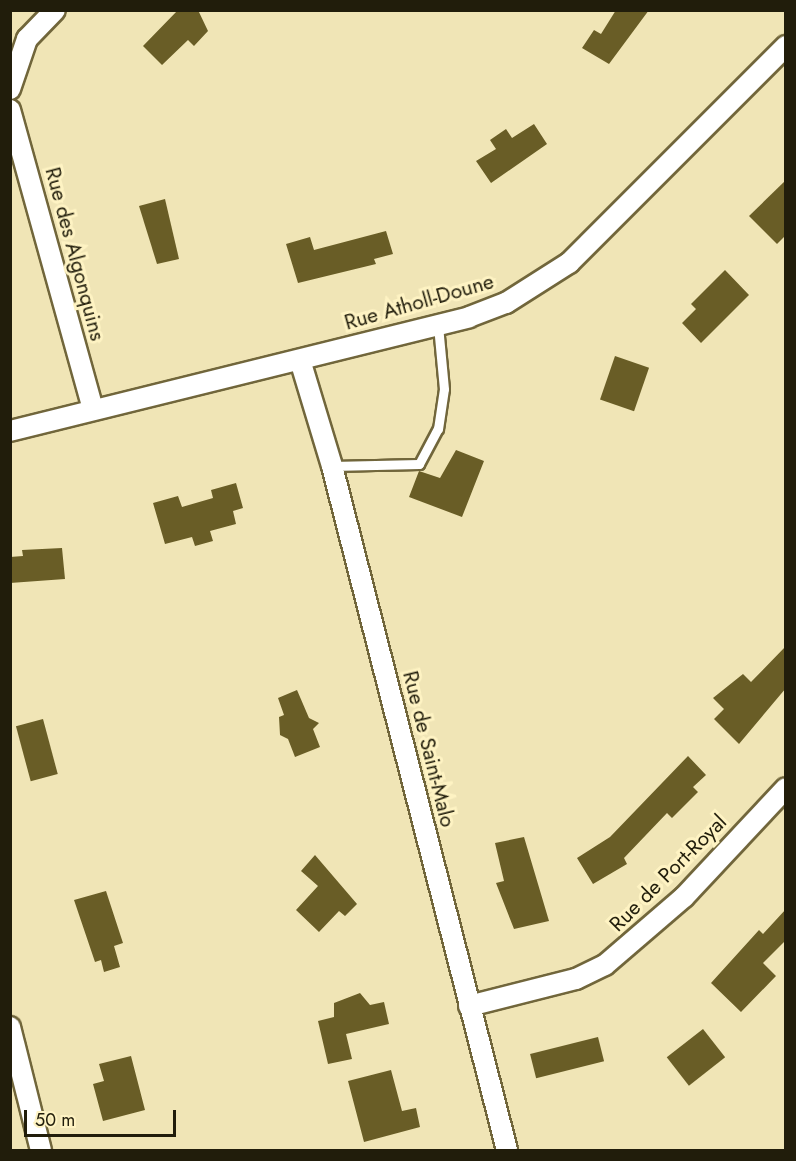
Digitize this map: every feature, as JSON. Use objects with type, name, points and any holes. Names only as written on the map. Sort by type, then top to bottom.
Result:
[{"type":"street","points":[[10,89],[27,39],[55,10]]},
{"type":"street","name":"Rue Atholl-Doune","points":[[10,431],[438,325],[506,303],[569,263],[786,46]]},
{"type":"street","name":"Rue des Algonquins","points":[[10,111],[93,410]]},
{"type":"street","name":"Rue de Saint-Malo","points":[[300,360],[332,466],[507,1150]]},
{"type":"street","name":"Rue de Port-Royal","points":[[469,1006],[576,979],[605,965],[684,897],[786,788]]},
{"type":"street","points":[[10,1027],[14,1055],[41,1150]]},
{"type":"lane","points":[[332,466],[419,464],[438,429],[444,389],[438,325]]},
{"type":"building","points":[[178,10],[198,10],[208,31],[194,46],[188,40],[162,65],[143,46]]},
{"type":"building","points":[[616,10],[649,10],[609,64],[582,48],[594,30],[601,34]]},
{"type":"building","points":[[534,124],[547,144],[491,183],[476,161],[496,149],[490,140],[506,129],[512,138]]},
{"type":"building","points":[[786,180],[786,235],[777,244],[749,216]]},
{"type":"building","points":[[165,199],[179,259],[157,264],[139,206]]},
{"type":"building","points":[[386,231],[393,254],[374,259],[376,264],[298,283],[286,244],[310,237],[314,250]]},
{"type":"building","points":[[725,270],[749,295],[701,343],[682,323],[696,309],[691,304]]},
{"type":"building","points":[[615,356],[649,368],[634,411],[600,399]]},
{"type":"building","points":[[456,450],[484,461],[462,517],[409,497],[419,471],[440,478]]},
{"type":"building","points":[[236,483],[243,508],[233,511],[236,524],[210,531],[213,541],[195,546],[192,537],[165,544],[153,503],[178,496],[182,507],[213,498],[211,490]]},
{"type":"building","points":[[62,548],[65,579],[10,583],[10,557],[23,556],[22,550]]},
{"type":"building","points":[[786,646],[786,688],[739,744],[714,719],[724,709],[713,698],[743,674],[751,682]]},
{"type":"building","points":[[297,690],[309,718],[319,723],[313,729],[320,747],[295,757],[288,739],[280,735],[279,717],[284,715],[278,698]]},
{"type":"building","points":[[43,719],[58,774],[31,781],[16,726]]},
{"type":"building","points":[[688,756],[706,775],[693,787],[698,792],[672,818],[667,813],[624,858],[627,864],[593,884],[577,858],[610,837]]},
{"type":"building","points":[[524,837],[549,921],[514,929],[496,883],[504,881],[495,843]]},
{"type":"building","points":[[315,855],[357,904],[345,916],[339,911],[319,932],[296,910],[318,886],[301,871]]},
{"type":"building","points":[[106,891],[123,943],[114,946],[120,967],[104,972],[101,960],[95,962],[74,900]]},
{"type":"building","points":[[786,909],[786,940],[763,963],[776,976],[741,1012],[711,983],[759,930],[763,934]]},
{"type":"building","points":[[360,993],[370,1005],[384,1002],[389,1024],[346,1034],[352,1059],[328,1064],[318,1021],[334,1017],[334,1003]]},
{"type":"building","points":[[703,1029],[725,1057],[689,1086],[667,1057]]},
{"type":"building","points":[[598,1037],[604,1061],[536,1078],[530,1054]]},
{"type":"building","points":[[131,1056],[145,1110],[103,1121],[93,1084],[104,1081],[99,1064]]},
{"type":"building","points":[[391,1070],[402,1111],[416,1108],[420,1127],[364,1142],[348,1081]]}]
